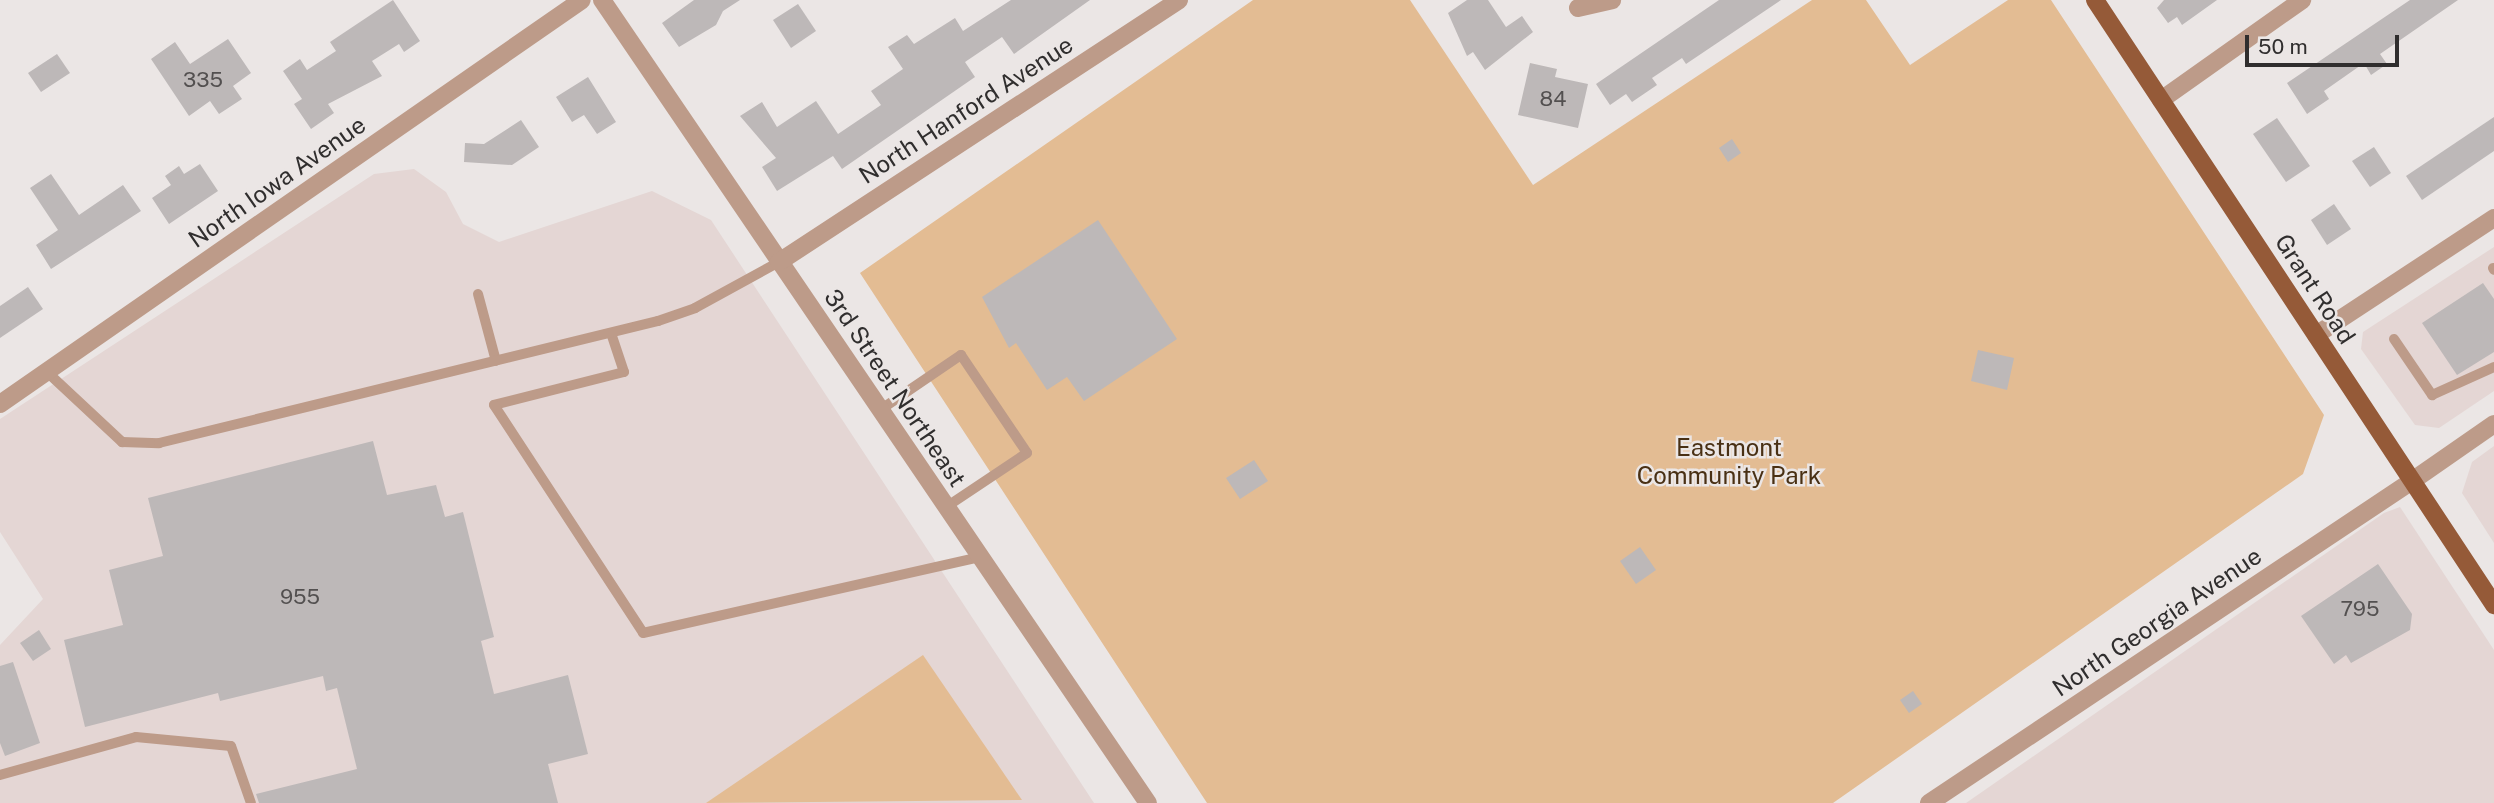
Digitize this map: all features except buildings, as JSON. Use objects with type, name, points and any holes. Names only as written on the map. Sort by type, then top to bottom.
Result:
[{"type":"main road","name":"Grant Road","points":[[2095,0],[2494,605]]},
{"type":"street","name":"North Iowa Avenue","points":[[0,404],[582,0]]},
{"type":"street","name":"3rd Street Northeast","points":[[602,0],[1148,803]]},
{"type":"street","name":"North Hanford Avenue","points":[[779,262],[1179,0]]},
{"type":"street","points":[[1578,8],[1612,0]]},
{"type":"street","points":[[2161,100],[2302,0]]},
{"type":"street","points":[[2316,335],[2494,218]]},
{"type":"street","name":"North Georgia Avenue","points":[[1929,803],[2494,424]]},
{"type":"lane","points":[[47,372],[122,442],[159,443],[611,333],[695,308],[779,262]]},
{"type":"lane","points":[[478,294],[496,361]]},
{"type":"lane","points":[[611,333],[624,372],[494,405],[643,633],[980,556]]},
{"type":"lane","points":[[2394,339],[2432,394],[2494,367]]},
{"type":"lane","points":[[880,410],[961,355],[1027,453],[946,507]]},
{"type":"lane","points":[[0,775],[136,737],[231,746],[251,803]]},
{"type":"shaded area","points":[[414,169],[446,192],[463,224],[499,242],[652,191],[711,220],[1094,803],[0,803],[0,645],[43,599],[0,532],[0,419],[374,174]]},
{"type":"shaded area","points":[[2494,247],[2494,391],[2439,428],[2415,425],[2361,349],[2363,332]]},
{"type":"shaded area","points":[[2494,446],[2494,543],[2462,493],[2472,462]]},
{"type":"shaded area","points":[[2400,507],[2494,650],[2494,803],[1966,803],[2384,513]]},
{"type":"green space","name":"Eastmont Community Park","points":[[1253,0],[1410,0],[1533,185],[1812,0],[1866,0],[1910,65],[2008,0],[2051,0],[2324,415],[2303,474],[1833,803],[1207,803],[860,273]]},
{"type":"green space","points":[[923,655],[1022,800],[706,803]]}]
